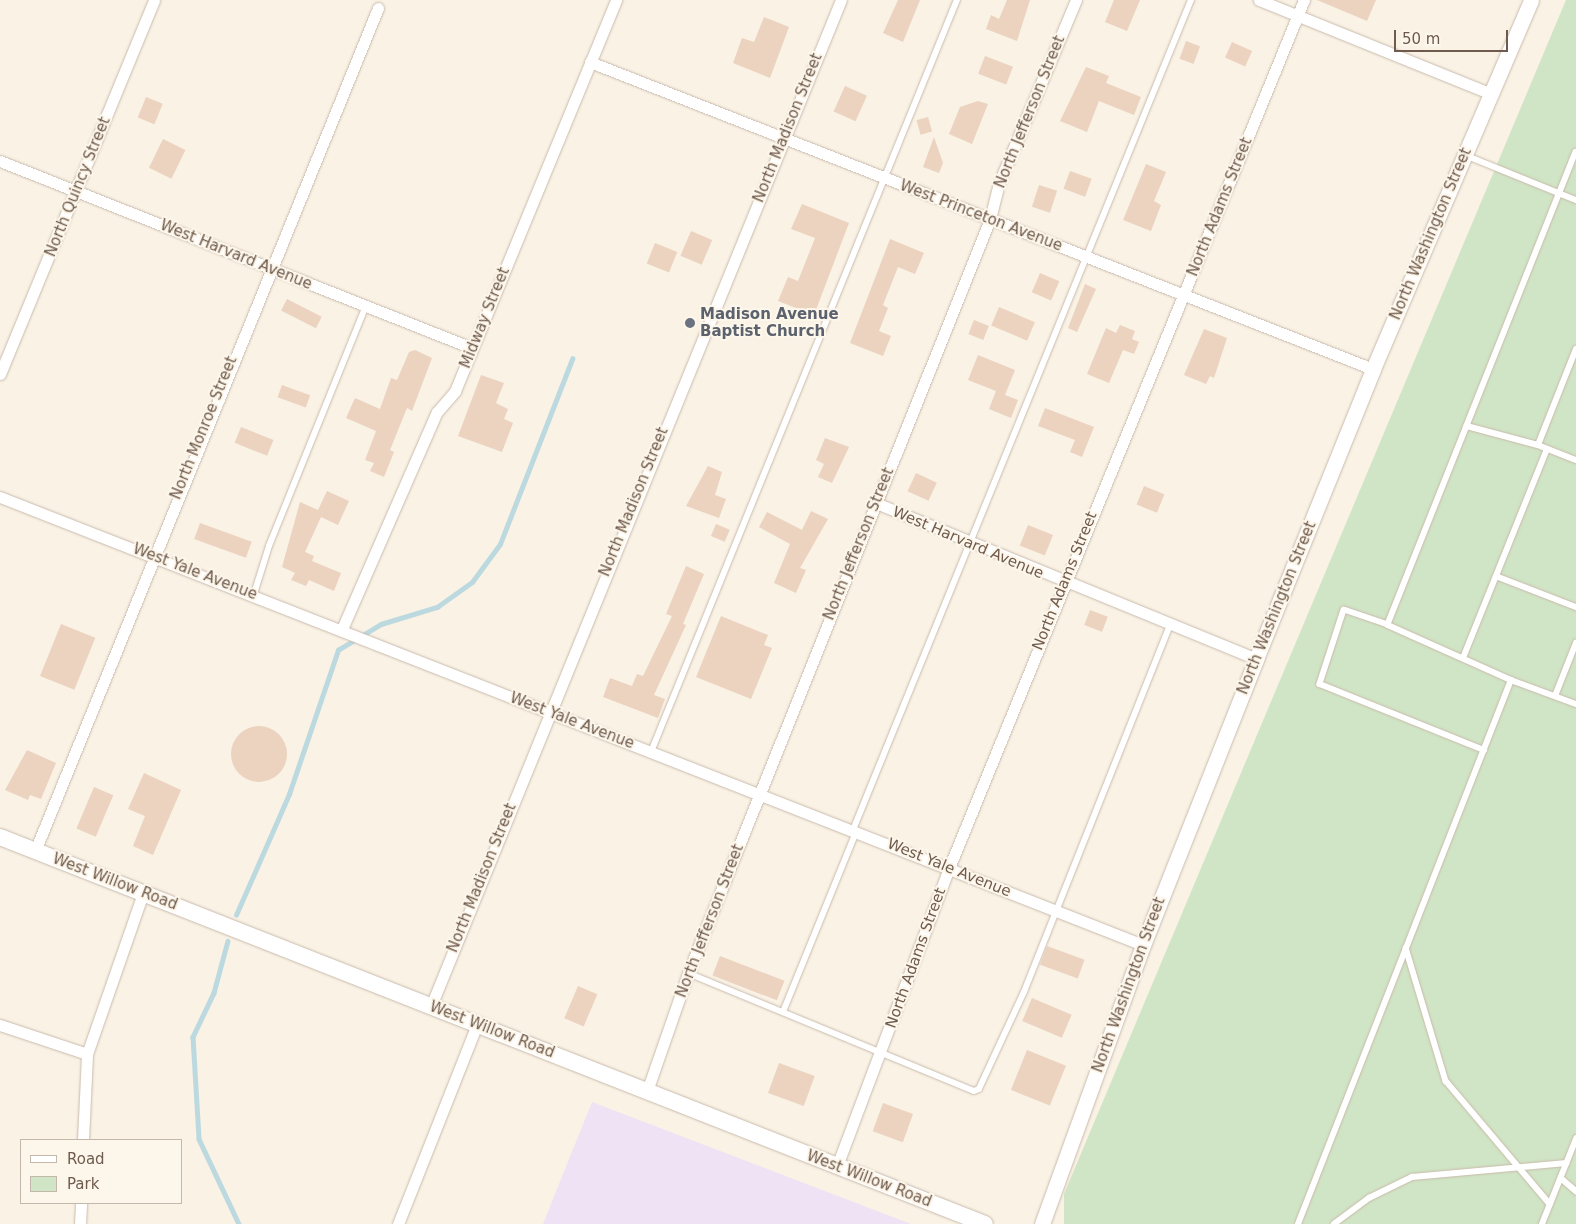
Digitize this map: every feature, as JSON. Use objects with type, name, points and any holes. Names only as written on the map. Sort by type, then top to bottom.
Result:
[{"type":"main road","name":"West Willow Road","points":[[0,837],[985,1224]]},
{"type":"street","name":"North Quincy Street","points":[[0,374],[154,0]]},
{"type":"street","name":"Midway Street","points":[[343,630],[437,412],[455,391],[616,0]]},
{"type":"street","name":"North Madison Street","points":[[431,1006],[548,712],[840,0]]},
{"type":"street","name":"North Jefferson Street","points":[[647,1091],[688,973],[990,219],[998,183],[1076,0]]},
{"type":"street","points":[[1259,0],[1492,94]]},
{"type":"street","name":"North Adams Street","points":[[837,1166],[949,868],[1304,0]]},
{"type":"street","name":"North Washington Street","points":[[1042,1224],[1143,945],[1256,659],[1373,368],[1531,0]]},
{"type":"street","name":"North Monroe Street","points":[[35,851],[152,555],[378,8]]},
{"type":"street","name":"West Princeton Avenue","points":[[590,62],[1183,296],[1373,368]]},
{"type":"street","name":"West Harvard Avenue","points":[[0,161],[472,348]]},
{"type":"street","name":"West Yale Avenue","points":[[0,497],[254,594],[548,712],[760,793],[1143,945]]},
{"type":"street","name":"West Harvard Avenue","points":[[876,503],[969,544],[1256,659]]},
{"type":"street","points":[[83,1139],[87,1054],[143,893]]},
{"type":"street","points":[[398,1224],[477,1024]]},
{"type":"street","points":[[0,1025],[87,1054]]},
{"type":"street","points":[[80,1224],[81,1204]]},
{"type":"lane","points":[[651,752],[957,0]]},
{"type":"lane","points":[[783,1012],[969,544],[1191,0]]},
{"type":"lane","points":[[1388,625],[1576,152]]},
{"type":"lane","points":[[1466,155],[1576,200]]},
{"type":"lane","points":[[254,594],[269,546],[366,306]]},
{"type":"lane","points":[[1538,445],[1576,349]]},
{"type":"lane","points":[[1467,426],[1538,445],[1576,460]]},
{"type":"lane","points":[[1463,658],[1547,449]]},
{"type":"lane","points":[[1496,576],[1576,607]]},
{"type":"lane","points":[[1484,750],[1320,684],[1344,610],[1388,625],[1511,680],[1576,704]]},
{"type":"lane","points":[[688,973],[881,1051],[974,1091],[980,1089],[992,1069],[1054,910],[1170,625]]},
{"type":"lane","points":[[1555,696],[1576,643]]},
{"type":"lane","points":[[1298,1224],[1511,680]]},
{"type":"lane","points":[[1406,948],[1446,1081],[1550,1204]]},
{"type":"lane","points":[[1542,1224],[1576,1139]]},
{"type":"lane","points":[[1334,1224],[1369,1198],[1412,1178],[1566,1163]]},
{"type":"lane","points":[[1561,1178],[1576,1191]]},
{"type":"shaded area","points":[[592,1102],[911,1224],[543,1224]]},
{"type":"green space","points":[[1566,0],[1576,0],[1576,1224],[1064,1224],[1064,1194]]},
{"type":"building","points":[[898,0],[920,0],[903,42],[883,33]]},
{"type":"building","points":[[1007,0],[1030,0],[1017,41],[986,29],[991,15],[999,19]]},
{"type":"building","points":[[1114,0],[1140,0],[1127,31],[1105,22]]},
{"type":"building","points":[[1317,0],[1376,0],[1367,21]]},
{"type":"building","points":[[764,17],[789,27],[770,78],[733,63],[742,38],[754,42]]},
{"type":"building","points":[[1186,41],[1200,46],[1194,64],[1180,59]]},
{"type":"building","points":[[1232,42],[1252,51],[1245,66],[1225,58]]},
{"type":"building","points":[[985,56],[1013,67],[1006,84],[978,74]]},
{"type":"building","points":[[1086,67],[1109,76],[1106,83],[1141,97],[1134,115],[1099,101],[1087,132],[1060,121]]},
{"type":"building","points":[[845,86],[867,96],[856,121],[834,112]]},
{"type":"building","points":[[146,97],[163,104],[154,124],[138,117]]},
{"type":"building","points":[[978,101],[988,104],[972,144],[949,134],[960,107]]},
{"type":"building","points":[[928,117],[932,131],[921,135],[916,120]]},
{"type":"building","points":[[934,137],[943,163],[939,173],[923,167]]},
{"type":"building","points":[[163,139],[185,150],[171,179],[149,168]]},
{"type":"building","points":[[1146,164],[1166,172],[1154,201],[1161,205],[1151,231],[1123,220]]},
{"type":"building","points":[[1070,171],[1092,179],[1085,197],[1064,189]]},
{"type":"building","points":[[1039,185],[1057,191],[1050,213],[1032,207]]},
{"type":"building","points":[[802,204],[849,223],[814,315],[778,301],[788,277],[798,281],[815,238],[791,229]]},
{"type":"building","points":[[691,231],[712,240],[702,265],[680,256]]},
{"type":"building","points":[[890,239],[924,253],[915,274],[898,267],[883,305],[888,308],[879,331],[891,336],[883,356],[850,343]]},
{"type":"building","points":[[655,243],[677,252],[669,272],[647,263]]},
{"type":"building","points":[[1040,273],[1059,281],[1051,301],[1032,292]]},
{"type":"building","points":[[1085,284],[1096,289],[1077,332],[1068,328]]},
{"type":"building","points":[[287,299],[322,317],[316,328],[281,311]]},
{"type":"building","points":[[999,307],[1035,322],[1027,341],[991,325]]},
{"type":"building","points":[[974,320],[989,326],[983,340],[968,334]]},
{"type":"building","points":[[1120,325],[1135,331],[1132,339],[1139,342],[1134,354],[1123,350],[1109,383],[1087,374],[1106,328],[1116,333]]},
{"type":"building","points":[[1204,329],[1227,338],[1214,378],[1210,376],[1206,384],[1184,375]]},
{"type":"building","points":[[415,350],[432,358],[412,411],[407,408],[390,450],[394,452],[384,477],[370,471],[374,463],[365,460],[376,431],[346,418],[355,398],[380,409],[391,378],[397,380],[409,352]]},
{"type":"building","points":[[978,355],[1015,370],[1005,395],[1018,400],[1011,418],[989,409],[996,391],[968,380]]},
{"type":"building","points":[[481,375],[504,383],[496,403],[508,409],[504,419],[513,423],[502,452],[458,436]]},
{"type":"building","points":[[282,385],[310,395],[306,407],[278,397]]},
{"type":"building","points":[[1045,408],[1094,427],[1082,457],[1070,452],[1075,440],[1038,426]]},
{"type":"building","points":[[241,427],[273,440],[267,456],[235,443]]},
{"type":"building","points":[[825,438],[849,447],[832,483],[818,477],[824,464],[816,460]]},
{"type":"building","points":[[708,466],[722,472],[715,495],[726,499],[719,518],[686,506]]},
{"type":"building","points":[[916,473],[937,483],[928,501],[908,491]]},
{"type":"building","points":[[1144,486],[1164,494],[1157,513],[1137,505]]},
{"type":"building","points":[[327,491],[349,501],[338,525],[321,517],[305,552],[314,556],[312,561],[341,573],[334,591],[309,580],[306,586],[291,580],[295,573],[282,567],[300,502],[318,510]]},
{"type":"building","points":[[811,511],[828,519],[800,568],[806,570],[796,593],[774,583],[790,544],[759,527],[767,512],[802,530]]},
{"type":"building","points":[[200,523],[252,542],[246,558],[194,539]]},
{"type":"building","points":[[716,524],[730,530],[725,542],[711,536]]},
{"type":"building","points":[[1028,525],[1053,535],[1045,556],[1020,545]]},
{"type":"building","points":[[686,566],[704,574],[683,624],[686,625],[654,695],[665,699],[658,718],[603,697],[610,678],[632,686],[637,674],[643,676],[672,616],[666,614]]},
{"type":"building","points":[[1090,610],[1108,617],[1102,632],[1084,625]]},
{"type":"building","points":[[721,616],[768,635],[764,645],[772,648],[751,699],[696,677]]},
{"type":"building","points":[[61,624],[95,638],[74,690],[40,676]]},
{"type":"building","points":[[259,726],[270,728],[279,734],[285,743],[287,754],[285,765],[279,774],[270,780],[259,782],[248,780],[239,774],[233,765],[231,754],[233,743],[239,734],[248,728]]},
{"type":"building","points":[[27,750],[56,763],[41,799],[30,795],[28,800],[5,790]]},
{"type":"building","points":[[144,773],[181,790],[153,855],[133,846],[145,816],[128,809]]},
{"type":"building","points":[[94,787],[113,795],[96,837],[76,828]]},
{"type":"building","points":[[1047,946],[1085,960],[1078,978],[1040,965]]},
{"type":"building","points":[[720,956],[784,981],[777,1000],[712,976]]},
{"type":"building","points":[[578,986],[597,994],[584,1026],[564,1018]]},
{"type":"building","points":[[1032,998],[1072,1015],[1062,1038],[1022,1021]]},
{"type":"building","points":[[1027,1050],[1066,1066],[1050,1106],[1011,1090]]},
{"type":"building","points":[[779,1063],[815,1076],[804,1106],[768,1093]]},
{"type":"building","points":[[883,1103],[913,1114],[903,1142],[873,1131]]},
{"type":"waterway","points":[[236,915],[289,794],[338,650],[381,624],[437,607],[472,582],[500,544],[572,359]]},
{"type":"waterway","points":[[228,941],[214,993],[193,1037],[199,1139],[239,1224]]},
{"type":"place","name":"Madison Avenue Baptist Church","points":[[690,323]]}]
